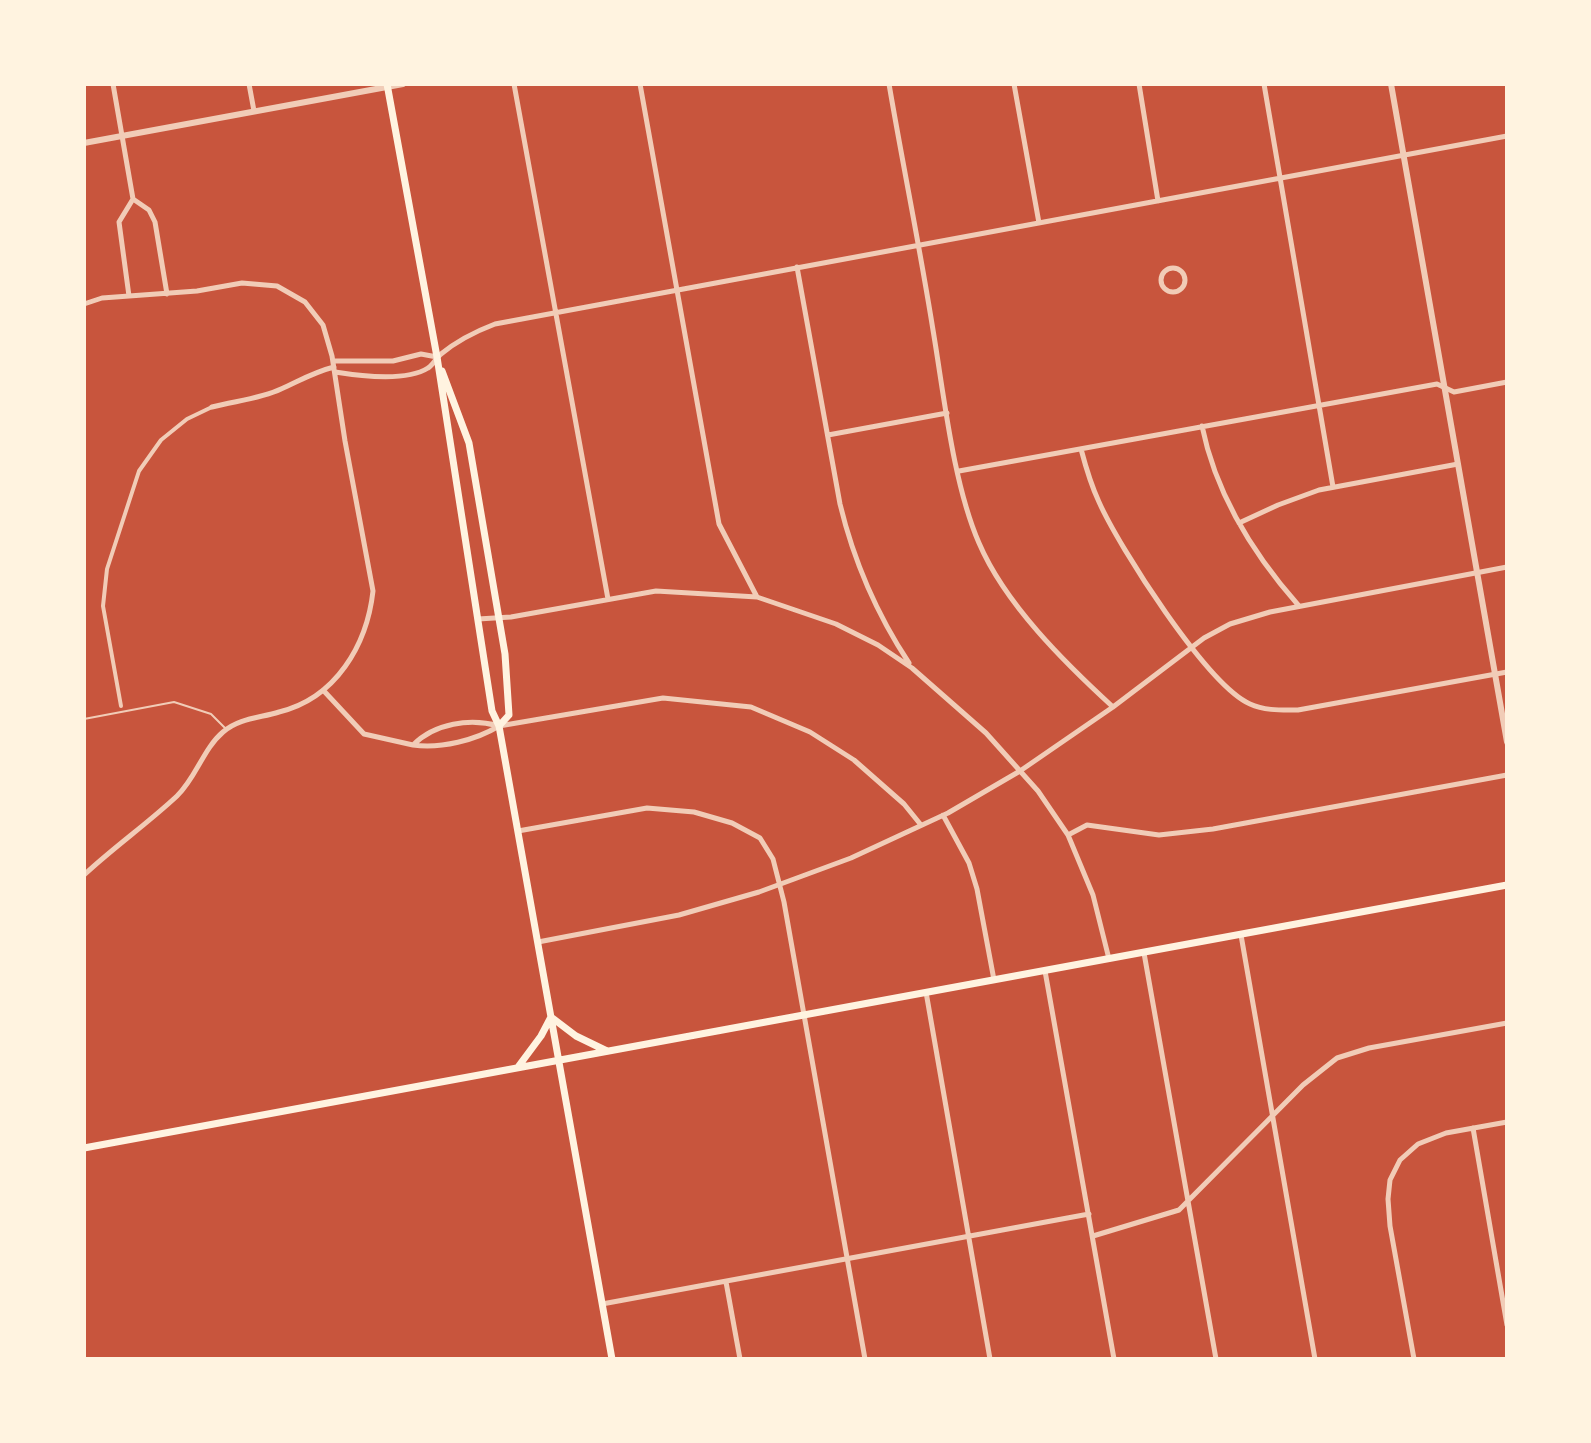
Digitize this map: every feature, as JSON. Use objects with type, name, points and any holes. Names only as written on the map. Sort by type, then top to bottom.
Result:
[{"type":"main road","points":[[387,85],[437,357],[492,711],[499,726],[612,1359]]},
{"type":"main road","points":[[437,357],[469,443],[499,618],[509,715],[499,726]]},
{"type":"main road","points":[[84,1148],[1507,885]]},
{"type":"main road","points":[[551,1017],[576,1036],[608,1051]]},
{"type":"main road","points":[[518,1067],[551,1017]]},
{"type":"street","points":[[113,84],[133,199],[119,222],[129,296]]},
{"type":"street","points":[[249,84],[254,111]]},
{"type":"street","points":[[84,143],[403,84]]},
{"type":"street","points":[[514,84],[608,599]]},
{"type":"street","points":[[640,84],[719,524],[757,597]]},
{"type":"street","points":[[889,84],[947,413],[969,516],[980,546],[1007,591],[1053,647],[1113,707]]},
{"type":"street","points":[[1014,84],[1039,223]]},
{"type":"street","points":[[1139,84],[1158,201]]},
{"type":"street","points":[[1264,84],[1333,487]]},
{"type":"street","points":[[1391,84],[1507,742]]},
{"type":"street","points":[[334,367],[365,377],[408,375],[428,368],[463,337],[495,324],[1507,136]]},
{"type":"street","points":[[133,199],[149,210],[155,222],[167,294]]},
{"type":"street","points":[[797,267],[840,504],[859,570],[886,628],[912,668]]},
{"type":"street","points":[[1172,268],[1183,272],[1186,279],[1184,287],[1173,292],[1163,287],[1161,279],[1164,272],[1172,268]]},
{"type":"street","points":[[84,304],[102,298],[167,294],[242,283],[277,286],[305,302],[323,325],[334,367],[373,591],[365,634],[342,674],[294,708],[247,719],[226,729],[212,742],[179,794],[84,875]]},
{"type":"street","points":[[121,706],[103,606],[107,569],[139,471],[161,440],[187,419],[212,407],[265,395],[300,377],[334,367],[393,361],[421,354],[437,357]]},
{"type":"street","points":[[959,471],[1437,384],[1454,392],[1507,382]]},
{"type":"street","points":[[828,435],[947,413]]},
{"type":"street","points":[[1202,426],[1221,488],[1239,523],[1270,573],[1299,606]]},
{"type":"street","points":[[1081,449],[1089,478],[1137,570],[1216,676],[1234,694],[1250,704],[1271,710],[1298,710],[1507,672]]},
{"type":"street","points":[[1239,523],[1278,505],[1333,487],[1458,464]]},
{"type":"street","points":[[538,942],[679,915],[851,858],[943,815],[1020,771],[1230,624],[1299,606],[1507,567]]},
{"type":"street","points":[[477,620],[656,591],[757,597],[836,624],[878,645],[912,668],[986,733],[1038,791],[1068,835],[1093,895],[1109,959]]},
{"type":"street","points":[[323,690],[364,734],[423,746],[481,737],[499,726],[663,698],[751,707],[810,732],[854,760],[904,804],[921,825]]},
{"type":"street","points":[[413,745],[424,734],[442,727],[480,721],[499,726]]},
{"type":"street","points":[[1068,835],[1087,825],[1159,835],[1213,829],[1507,775]]},
{"type":"street","points":[[518,831],[647,808],[694,812],[732,823],[760,838],[773,859],[780,884],[865,1359]]},
{"type":"street","points":[[943,815],[969,863],[994,980]]},
{"type":"street","points":[[1241,935],[1315,1359]]},
{"type":"street","points":[[1144,953],[1216,1359]]},
{"type":"street","points":[[1045,971],[1114,1359]]},
{"type":"street","points":[[926,992],[990,1359]]},
{"type":"street","points":[[1093,1236],[1179,1210],[1303,1085],[1337,1058],[1507,1023]]},
{"type":"street","points":[[1414,1359],[1389,1212],[1390,1180],[1400,1160],[1418,1144],[1446,1133],[1507,1122]]},
{"type":"street","points":[[1473,1128],[1507,1325]]},
{"type":"street","points":[[602,1304],[1089,1214]]},
{"type":"street","points":[[726,1282],[740,1359]]},
{"type":"lane","points":[[84,719],[174,702],[211,714],[226,729]]}]
